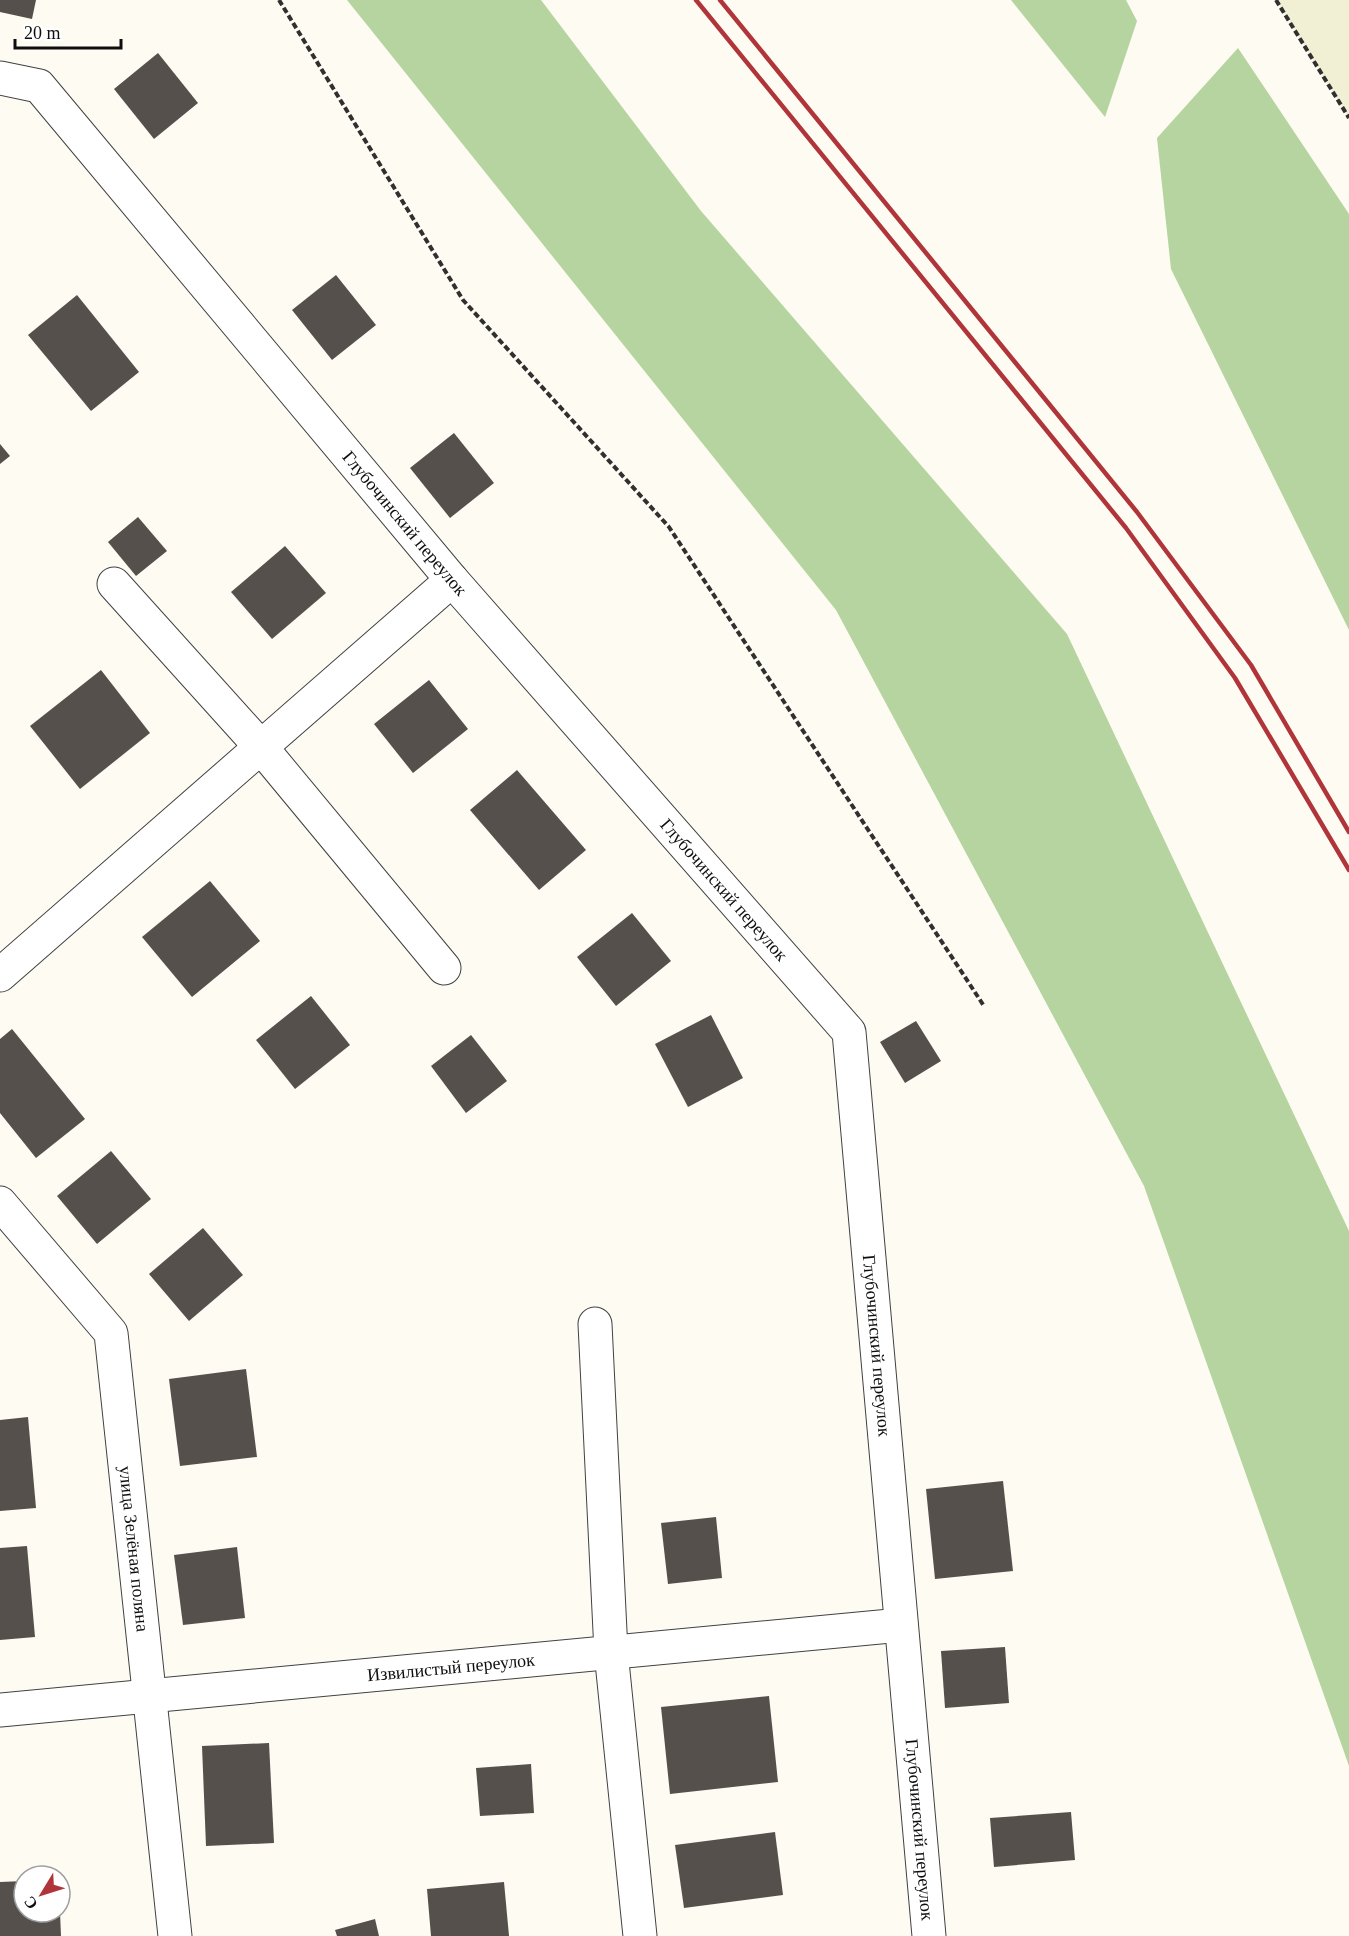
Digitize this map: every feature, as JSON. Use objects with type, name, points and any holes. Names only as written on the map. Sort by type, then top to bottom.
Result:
[{"type":"street","name":"Глубочинский переулок","points":[[0,78],[39,86],[452,580],[849,1032],[928,1936]]},
{"type":"street","points":[[0,975],[452,580]]},
{"type":"street","points":[[114,584],[260,746],[444,968]]},
{"type":"street","name":"улица Зелёная поляна","points":[[0,1203],[111,1334],[175,1936]]},
{"type":"street","points":[[596,1324],[611,1652],[640,1936]]},
{"type":"street","name":"Извилистый переулок","points":[[0,1710],[901,1625]]},
{"type":"path","points":[[279,0],[463,300],[669,527],[984,1006]]},
{"type":"path","points":[[1276,0],[1349,118]]},
{"type":"shaded area","points":[[1276,0],[1349,0],[1349,118]]},
{"type":"green space","points":[[347,0],[541,0],[701,211],[1067,634],[1349,1231],[1349,1766],[1144,1186],[836,610]]},
{"type":"green space","points":[[1011,0],[1126,0],[1137,21],[1105,117]]},
{"type":"green space","points":[[1238,48],[1349,214],[1349,630],[1171,269],[1157,138]]},
{"type":"building","points":[[0,0],[36,0],[32,19],[0,12]]},
{"type":"building","points":[[158,53],[198,103],[154,139],[114,89]]},
{"type":"building","points":[[336,275],[376,325],[332,360],[292,310]]},
{"type":"building","points":[[77,295],[139,372],[91,411],[28,335]]},
{"type":"building","points":[[454,433],[494,483],[450,518],[410,468]]},
{"type":"building","points":[[0,444],[10,456],[0,464]]},
{"type":"building","points":[[138,517],[167,551],[136,576],[108,542]]},
{"type":"building","points":[[285,546],[326,593],[272,639],[231,592]]},
{"type":"building","points":[[101,670],[150,733],[80,789],[30,726]]},
{"type":"building","points":[[429,680],[468,729],[413,773],[374,724]]},
{"type":"building","points":[[517,770],[586,850],[539,890],[470,810]]},
{"type":"building","points":[[210,881],[260,941],[192,997],[142,937]]},
{"type":"building","points":[[632,913],[671,961],[616,1006],[577,957]]},
{"type":"building","points":[[311,996],[350,1045],[295,1089],[256,1040]]},
{"type":"building","points":[[711,1015],[743,1078],[688,1107],[655,1044]]},
{"type":"building","points":[[916,1021],[941,1061],[905,1083],[880,1042]]},
{"type":"building","points":[[12,1029],[85,1119],[36,1158],[0,1113],[0,1039]]},
{"type":"building","points":[[471,1035],[507,1081],[466,1113],[431,1066]]},
{"type":"building","points":[[111,1151],[151,1199],[97,1244],[57,1196]]},
{"type":"building","points":[[203,1228],[243,1275],[189,1321],[149,1274]]},
{"type":"building","points":[[246,1369],[257,1457],[180,1466],[169,1379]]},
{"type":"building","points":[[28,1417],[36,1508],[0,1511],[0,1420]]},
{"type":"building","points":[[1003,1481],[1013,1571],[935,1579],[926,1489]]},
{"type":"building","points":[[716,1517],[722,1578],[668,1584],[661,1523]]},
{"type":"building","points":[[27,1546],[35,1637],[0,1640],[0,1548]]},
{"type":"building","points":[[237,1547],[245,1618],[183,1625],[174,1555]]},
{"type":"building","points":[[1005,1647],[1009,1703],[945,1708],[941,1651]]},
{"type":"building","points":[[769,1696],[778,1782],[670,1794],[661,1707]]},
{"type":"building","points":[[269,1743],[274,1843],[206,1846],[202,1746]]},
{"type":"building","points":[[531,1764],[534,1813],[480,1816],[476,1768]]},
{"type":"building","points":[[1071,1812],[1075,1860],[994,1867],[990,1818]]},
{"type":"building","points":[[775,1832],[783,1895],[684,1908],[675,1845]]},
{"type":"building","points":[[0,1882],[12,1882],[12,1924],[60,1924],[61,1936],[0,1936]]},
{"type":"building","points":[[504,1882],[509,1936],[431,1936],[427,1889]]},
{"type":"building","points":[[375,1919],[379,1936],[337,1936],[335,1930]]},
{"type":"railway","points":[[696,0],[1126,528],[1235,678],[1349,870]]},
{"type":"railway","points":[[720,0],[1137,512],[1251,665],[1349,832]]}]
